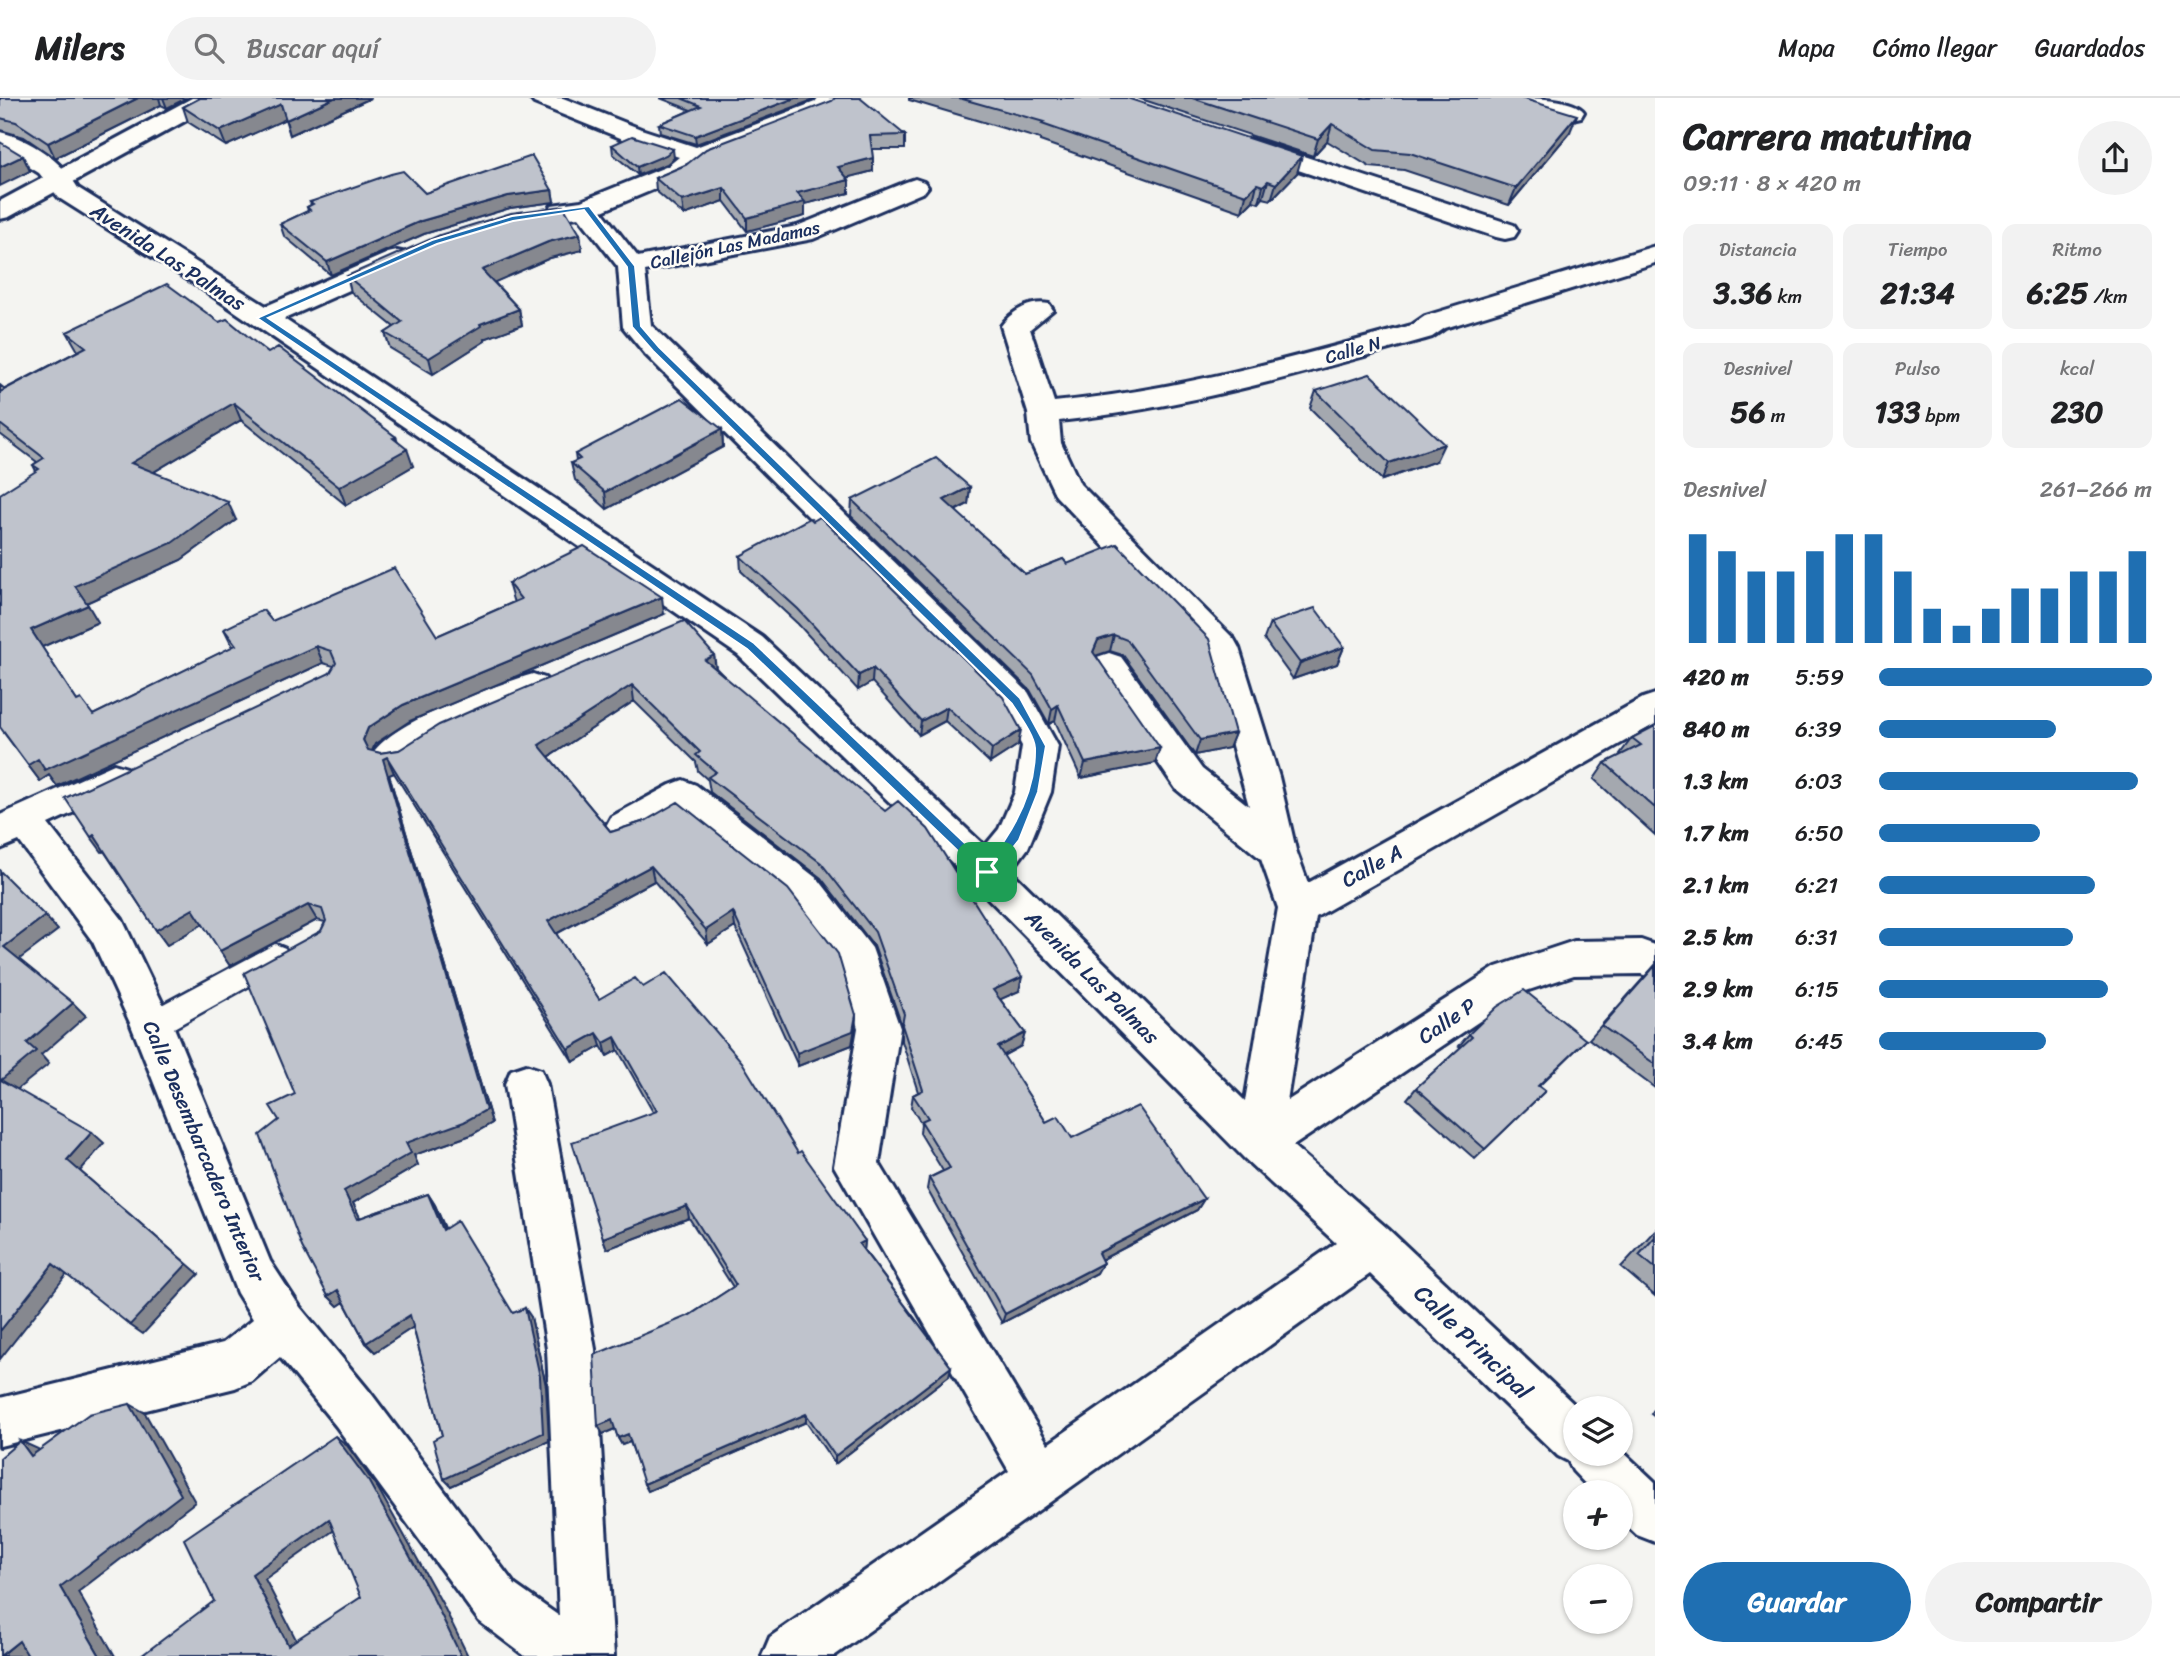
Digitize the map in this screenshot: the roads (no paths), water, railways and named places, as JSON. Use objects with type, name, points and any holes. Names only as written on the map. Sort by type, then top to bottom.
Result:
[{"type":"street","points":[[0,211],[210,98]]},
{"type":"street","points":[[542,98],[632,134],[697,155]]},
{"type":"street","points":[[536,215],[586,208],[677,171],[697,155],[823,107],[831,98]]},
{"type":"street","points":[[1527,98],[1572,112]]},
{"type":"street","points":[[1222,137],[1505,231]]},
{"type":"street","name":"Avenida Las Palmas","points":[[0,139],[38,159],[61,178],[68,193],[205,278],[750,646],[987,872],[1259,1144],[1372,1245]]},
{"type":"street","name":"Callejón Las Madamas","points":[[631,266],[804,233],[915,187]]},
{"type":"street","points":[[586,208],[631,266],[637,327],[656,349],[1016,701],[1040,746],[1033,792],[1015,837],[987,872]]},
{"type":"street","points":[[262,318],[422,247]]},
{"type":"street","name":"Calle N","points":[[1043,413],[1124,405],[1268,374],[1422,331],[1435,323],[1655,254]]},
{"type":"street","points":[[1039,310],[1016,326],[1043,413],[1046,443],[1067,489],[1222,648],[1261,778],[1277,850],[1298,908],[1259,1144]]},
{"type":"street","points":[[665,630],[702,614]]},
{"type":"street","points":[[1109,666],[1189,779],[1277,850]]},
{"type":"street","points":[[390,755],[424,733],[475,709],[566,673]]},
{"type":"street","name":"Calle A","points":[[1298,908],[1655,707]]},
{"type":"street","points":[[12,826],[150,762]]},
{"type":"street","points":[[624,828],[683,795],[805,891],[858,960],[879,1028],[872,1088],[856,1166],[1041,1479]]},
{"type":"street","name":"Calle Desembarcadero Interior","points":[[12,826],[108,931],[152,1025],[253,1277],[283,1324],[354,1409],[497,1603],[569,1656]]},
{"type":"street","name":"Calle P","points":[[1259,1144],[1510,979],[1574,958],[1641,957],[1655,962]]},
{"type":"street","points":[[526,1084],[571,1349],[587,1656]]},
{"type":"street","points":[[789,1656],[1372,1245]]},
{"type":"street","name":"Calle Principal","points":[[1372,1245],[1563,1428]]},
{"type":"street","points":[[0,1422],[235,1364],[283,1324]]},
{"type":"street","points":[[1602,1466],[1655,1517]]},
{"type":"lane","points":[[152,1025],[294,947]]}]
